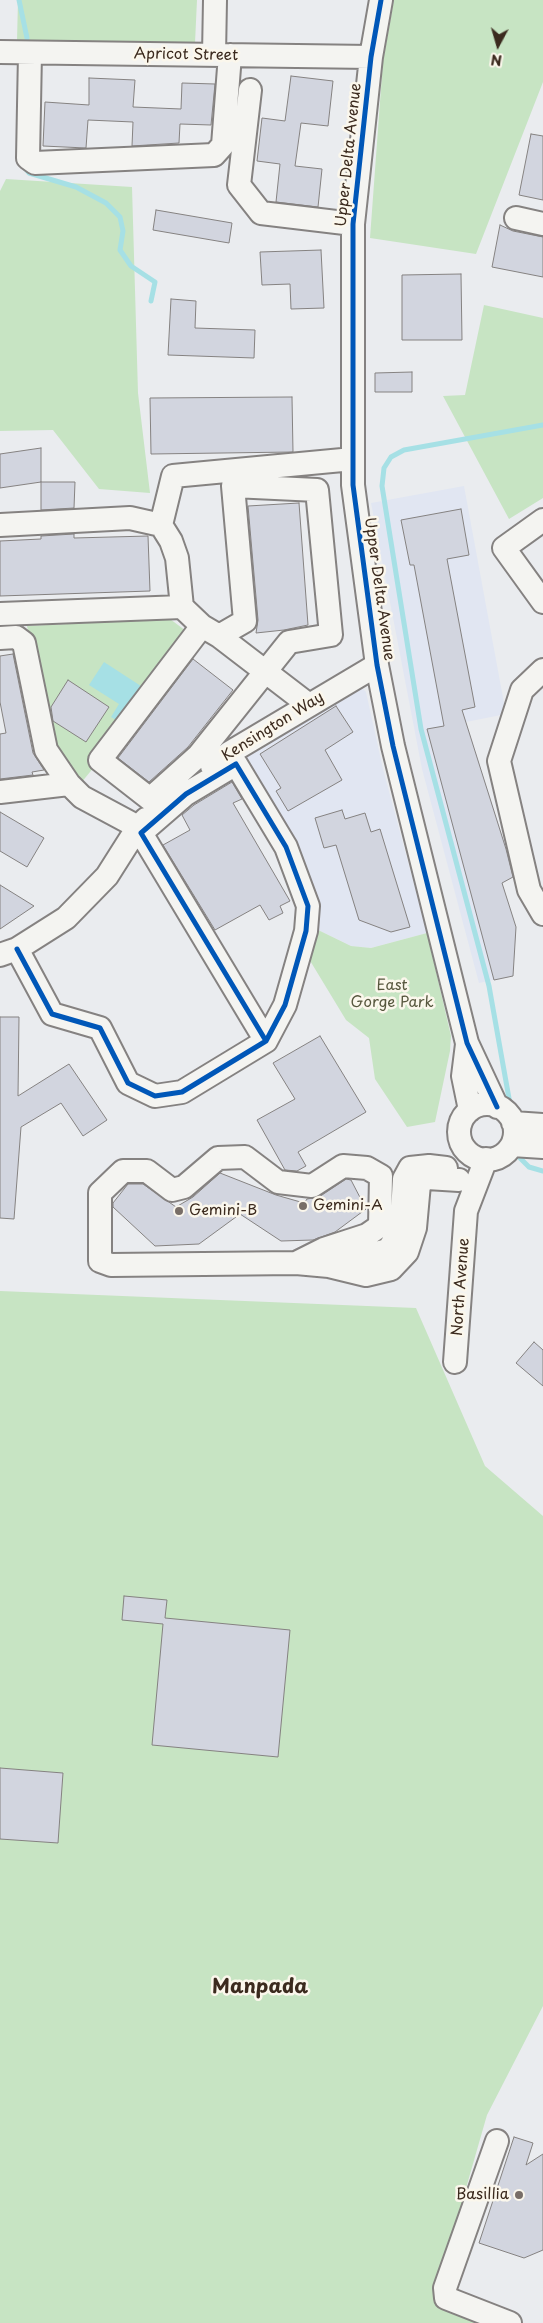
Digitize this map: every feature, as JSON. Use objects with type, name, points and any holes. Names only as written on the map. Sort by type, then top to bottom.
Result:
[{"type":"street","points":[[30,53],[28,158],[35,163],[214,155],[223,145],[222,55],[215,0]]},
{"type":"street","name":"Upper Delta Avenue","points":[[381,0],[371,57],[353,224],[353,485],[376,665],[393,746],[467,1043],[497,1107],[504,1111],[513,1134]]},
{"type":"street","name":"Apricot Street","points":[[0,52],[371,57]]},
{"type":"street","points":[[250,90],[239,185],[261,213],[353,224]]},
{"type":"street","points":[[516,218],[543,224]]},
{"type":"street","points":[[161,525],[173,476],[353,459]]},
{"type":"street","points":[[233,486],[317,490],[331,634],[289,642],[198,756],[150,799],[100,760],[210,631],[245,621],[233,486]]},
{"type":"street","points":[[0,525],[130,518],[161,525],[171,541],[177,558],[182,606],[210,631],[310,705]]},
{"type":"street","points":[[543,520],[504,548],[543,602]]},
{"type":"street","points":[[0,614],[182,606]]},
{"type":"street","points":[[0,638],[16,637],[24,644],[46,750],[69,784],[82,797],[138,828]]},
{"type":"street","name":"Kensington Way","points":[[8,952],[66,918],[107,876],[138,828],[162,803],[229,753],[376,665]]},
{"type":"street","points":[[543,670],[522,690],[499,761],[529,890],[543,914]]},
{"type":"street","points":[[8,952],[52,1014],[100,1028],[128,1083],[155,1096],[182,1092],[266,1041],[285,1005],[306,930],[308,906],[286,847],[236,764],[186,794],[141,833],[266,1041]]},
{"type":"street","points":[[0,792],[69,784]]},
{"type":"street","name":"Upper Delta Avenue","points":[[467,1043],[463,1076],[470,1110]]},
{"type":"street","points":[[466,1211],[457,1188],[461,1166],[459,1128],[465,1115],[470,1110],[483,1105],[497,1107]]},
{"type":"street","points":[[296,1263],[324,1249],[367,1236],[380,1226],[381,1176],[367,1168],[343,1166],[312,1186],[278,1182],[245,1157],[218,1158],[184,1187],[172,1190],[147,1172],[124,1171],[100,1193],[100,1261],[111,1265],[296,1263],[329,1266],[376,1255],[388,1250],[401,1230],[410,1191],[427,1178],[461,1166],[476,1158],[486,1160],[499,1157],[513,1134],[543,1125]]},
{"type":"street","points":[[513,1134],[543,1147]]},
{"type":"street","points":[[466,1211],[486,1160]]},
{"type":"street","points":[[410,1191],[404,1179],[403,1168],[461,1166]]},
{"type":"street","name":"North Avenue","points":[[455,1362],[466,1211]]},
{"type":"street","points":[[498,2141],[445,2288],[446,2298],[510,2323]]},
{"type":"shaded area","points":[[464,486],[506,714],[466,722],[515,876],[502,883],[516,927],[513,976],[479,983],[422,769],[371,503]]},
{"type":"shaded area","points":[[361,687],[366,692],[383,769],[427,933],[371,948],[351,946],[314,928],[241,759],[351,688]]},
{"type":"green space","points":[[18,0],[197,0],[195,43],[17,41]]},
{"type":"green space","points":[[394,0],[543,0],[543,82],[476,254],[370,238],[383,61]]},
{"type":"green space","points":[[6,179],[132,187],[138,393],[150,493],[99,489],[53,430],[0,431],[0,191]]},
{"type":"green space","points":[[484,305],[543,318],[543,498],[509,519],[443,396],[465,395]]},
{"type":"green space","points":[[170,619],[198,640],[81,783],[52,746],[27,626]]},
{"type":"green space","name":"East Gorge Park","points":[[314,928],[351,946],[371,948],[427,933],[451,1036],[450,1051],[435,1122],[407,1127],[375,1079],[369,1038],[346,1020],[309,959]]},
{"type":"green space","points":[[0,1291],[416,1308],[485,1466],[543,1516],[543,2006],[487,2115],[435,2296],[497,2323],[0,2323]]},
{"type":"water","points":[[104,662],[144,688],[121,723],[111,717],[119,704],[89,685]]},
{"type":"building","points":[[291,76],[333,81],[328,126],[301,123],[295,166],[322,169],[318,207],[276,202],[280,164],[257,161],[262,118],[285,121]]},
{"type":"building","points":[[89,78],[135,80],[133,107],[181,109],[182,83],[215,84],[211,125],[180,124],[179,143],[132,146],[133,122],[88,120],[86,148],[43,146],[45,102],[89,105]]},
{"type":"building","points":[[531,134],[543,136],[543,200],[519,195]]},
{"type":"building","points":[[156,210],[232,223],[229,243],[153,230]]},
{"type":"building","points":[[500,225],[513,231],[543,237],[543,277],[492,267]]},
{"type":"building","points":[[321,250],[324,308],[291,309],[290,284],[262,285],[260,252]]},
{"type":"building","points":[[461,274],[462,340],[402,340],[402,275]]},
{"type":"building","points":[[171,299],[196,301],[195,328],[255,330],[254,358],[168,355]]},
{"type":"building","points":[[412,372],[412,392],[375,392],[375,373]]},
{"type":"building","points":[[292,397],[293,452],[151,454],[150,398]]},
{"type":"building","points":[[41,448],[41,482],[0,488],[0,454]]},
{"type":"building","points":[[41,482],[75,482],[74,508],[41,510]]},
{"type":"building","points":[[299,503],[308,625],[256,633],[258,620],[248,506]]},
{"type":"building","points":[[461,509],[469,555],[447,559],[475,707],[462,710],[513,877],[502,883],[516,927],[513,976],[494,980],[427,729],[444,726],[414,565],[410,565],[401,520]]},
{"type":"building","points":[[74,534],[74,538],[148,536],[150,591],[0,596],[0,541],[41,539],[41,536]]},
{"type":"building","points":[[13,654],[33,753],[44,770],[32,772],[33,775],[0,779],[0,734],[6,733],[0,702],[0,656]]},
{"type":"building","points":[[193,659],[233,690],[188,747],[149,782],[118,758]]},
{"type":"building","points":[[68,680],[109,707],[86,742],[53,721],[51,707]]},
{"type":"building","points":[[336,706],[353,732],[325,750],[342,780],[288,811],[276,791],[281,788],[260,754]]},
{"type":"building","points":[[232,782],[242,799],[233,803],[290,901],[280,906],[283,913],[269,920],[260,905],[215,930],[163,845],[190,830],[182,815],[194,805]]},
{"type":"building","points":[[342,810],[345,819],[365,813],[371,832],[380,829],[410,927],[391,932],[359,920],[336,845],[324,848],[315,818]]},
{"type":"building","points":[[0,812],[44,838],[27,867],[0,851]]},
{"type":"building","points":[[0,885],[34,906],[0,929]]},
{"type":"building","points":[[0,1017],[19,1017],[18,1096],[69,1064],[107,1120],[83,1136],[61,1103],[21,1127],[14,1219],[0,1218]]},
{"type":"building","points":[[320,1036],[366,1112],[298,1152],[306,1166],[297,1171],[285,1170],[257,1120],[295,1099],[273,1063]]},
{"type":"building","points":[[220,1173],[276,1195],[304,1203],[307,1199],[319,1197],[346,1179],[351,1180],[366,1209],[335,1232],[313,1240],[281,1241],[240,1214],[199,1244],[155,1246],[113,1207],[113,1203],[128,1184],[143,1184],[176,1207],[193,1197]]},
{"type":"building","points":[[534,1342],[543,1350],[543,1386],[516,1363]]},
{"type":"building","points":[[124,1596],[167,1600],[165,1618],[290,1630],[278,1757],[152,1745],[163,1624],[122,1620]]},
{"type":"building","points":[[0,1768],[63,1773],[58,1843],[0,1839]]},
{"type":"building","name":"Basillia","points":[[514,2137],[533,2143],[526,2165],[543,2154],[543,2250],[524,2258],[479,2243]]},
{"type":"waterway","points":[[19,0],[27,38]]},
{"type":"waterway","points":[[25,168],[29,173],[76,187],[106,203],[120,217],[123,231],[120,250],[131,266],[155,282],[151,301]]},
{"type":"waterway","points":[[510,1104],[489,986],[421,729],[382,486],[384,468],[391,457],[404,450],[543,425]]},
{"type":"waterway","points":[[519,1157],[529,1167],[543,1171]]},
{"type":"cycle path","points":[[381,0],[371,57],[353,224],[353,485],[377,665],[393,746],[467,1043],[497,1107]]},
{"type":"cycle path","points":[[17,949],[52,1014],[100,1028],[128,1083],[155,1096],[182,1092],[266,1041],[141,833],[186,794],[236,764],[286,847],[308,906],[306,931],[285,1005],[266,1041]]},
{"type":"place","name":"Gemini-A","points":[[303,1206]]},
{"type":"place","name":"Gemini-B","points":[[179,1211]]},
{"type":"place","name":"Basillia","points":[[519,2195]]},
{"type":"district","name":"Manpada","points":[[260,1987]]}]
